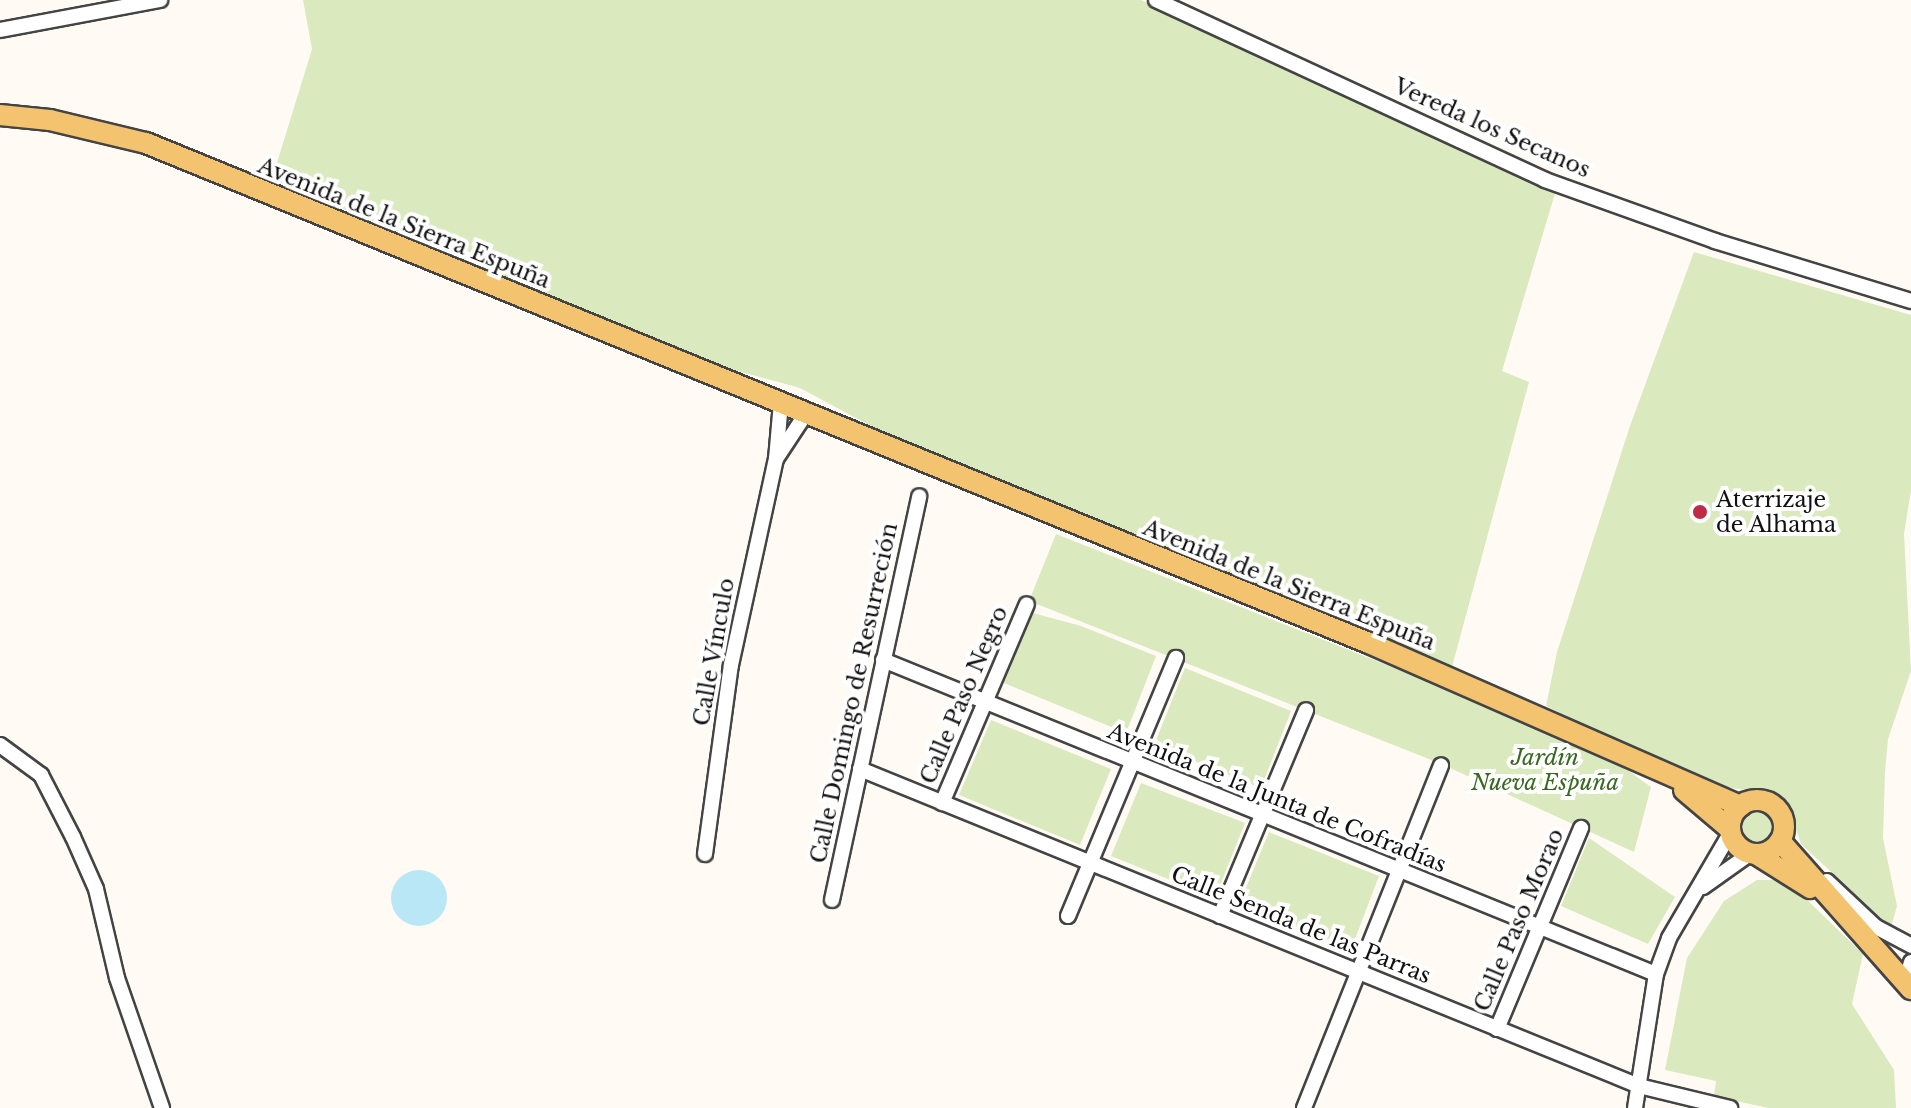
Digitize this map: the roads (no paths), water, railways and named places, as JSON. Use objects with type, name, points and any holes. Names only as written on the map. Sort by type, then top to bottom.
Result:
[{"type":"main road","name":"Avenida de la Sierra Espuña","points":[[0,115],[50,120],[146,143],[884,443],[1596,739],[1672,780],[1741,806]]},
{"type":"main road","name":"Avenida de la Sierra Espuña","points":[[781,402],[795,394],[817,402],[884,443]]},
{"type":"main road","name":"Avenida de la Sierra Espuña","points":[[1672,780],[1730,830]]},
{"type":"main road","points":[[1844,916],[1782,837],[1780,815],[1767,802],[1741,806],[1730,830],[1737,846],[1778,864],[1844,916],[1909,978]]},
{"type":"main road","points":[[1753,854],[1782,837]]},
{"type":"street","points":[[0,30],[160,0]]},
{"type":"street","name":"Vereda los Secanos","points":[[1156,0],[1545,180],[1715,241],[1911,301]]},
{"type":"street","name":"Calle Vínculo","points":[[705,854],[731,665],[776,459],[781,402]]},
{"type":"street","name":"Calle Vínculo","points":[[776,459],[807,412]]},
{"type":"street","name":"Calle Domingo de Resurreción","points":[[832,900],[919,496]]},
{"type":"street","name":"Calle Paso Negro","points":[[942,803],[1027,604]]},
{"type":"street","points":[[1068,916],[1176,658]]},
{"type":"street","name":"Avenida de la Junta de Cofradías","points":[[883,660],[1131,764],[1656,974]]},
{"type":"street","points":[[1220,916],[1306,710]]},
{"type":"street","points":[[0,745],[41,775],[79,850],[96,889],[117,978],[162,1108]]},
{"type":"street","points":[[1304,1108],[1441,765]]},
{"type":"street","name":"Calle Senda de las Parras","points":[[860,769],[1639,1086],[1730,1108]]},
{"type":"street","name":"Calle Paso Morao","points":[[1497,1029],[1581,828]]},
{"type":"street","points":[[1635,1108],[1656,974],[1669,938],[1700,890],[1730,830]]},
{"type":"street","points":[[1782,837],[1876,927],[1911,946]]},
{"type":"street","points":[[1700,890],[1753,854]]},
{"type":"water","points":[[419,870],[438,879],[447,898],[438,917],[419,926],[400,917],[391,898],[400,879]]},
{"type":"place","name":"Aterrizaje de Alhama","points":[[1700,512]]},
{"type":"park label","name":"Jardín Nueva Espuña","points":[[1545,770]]}]
